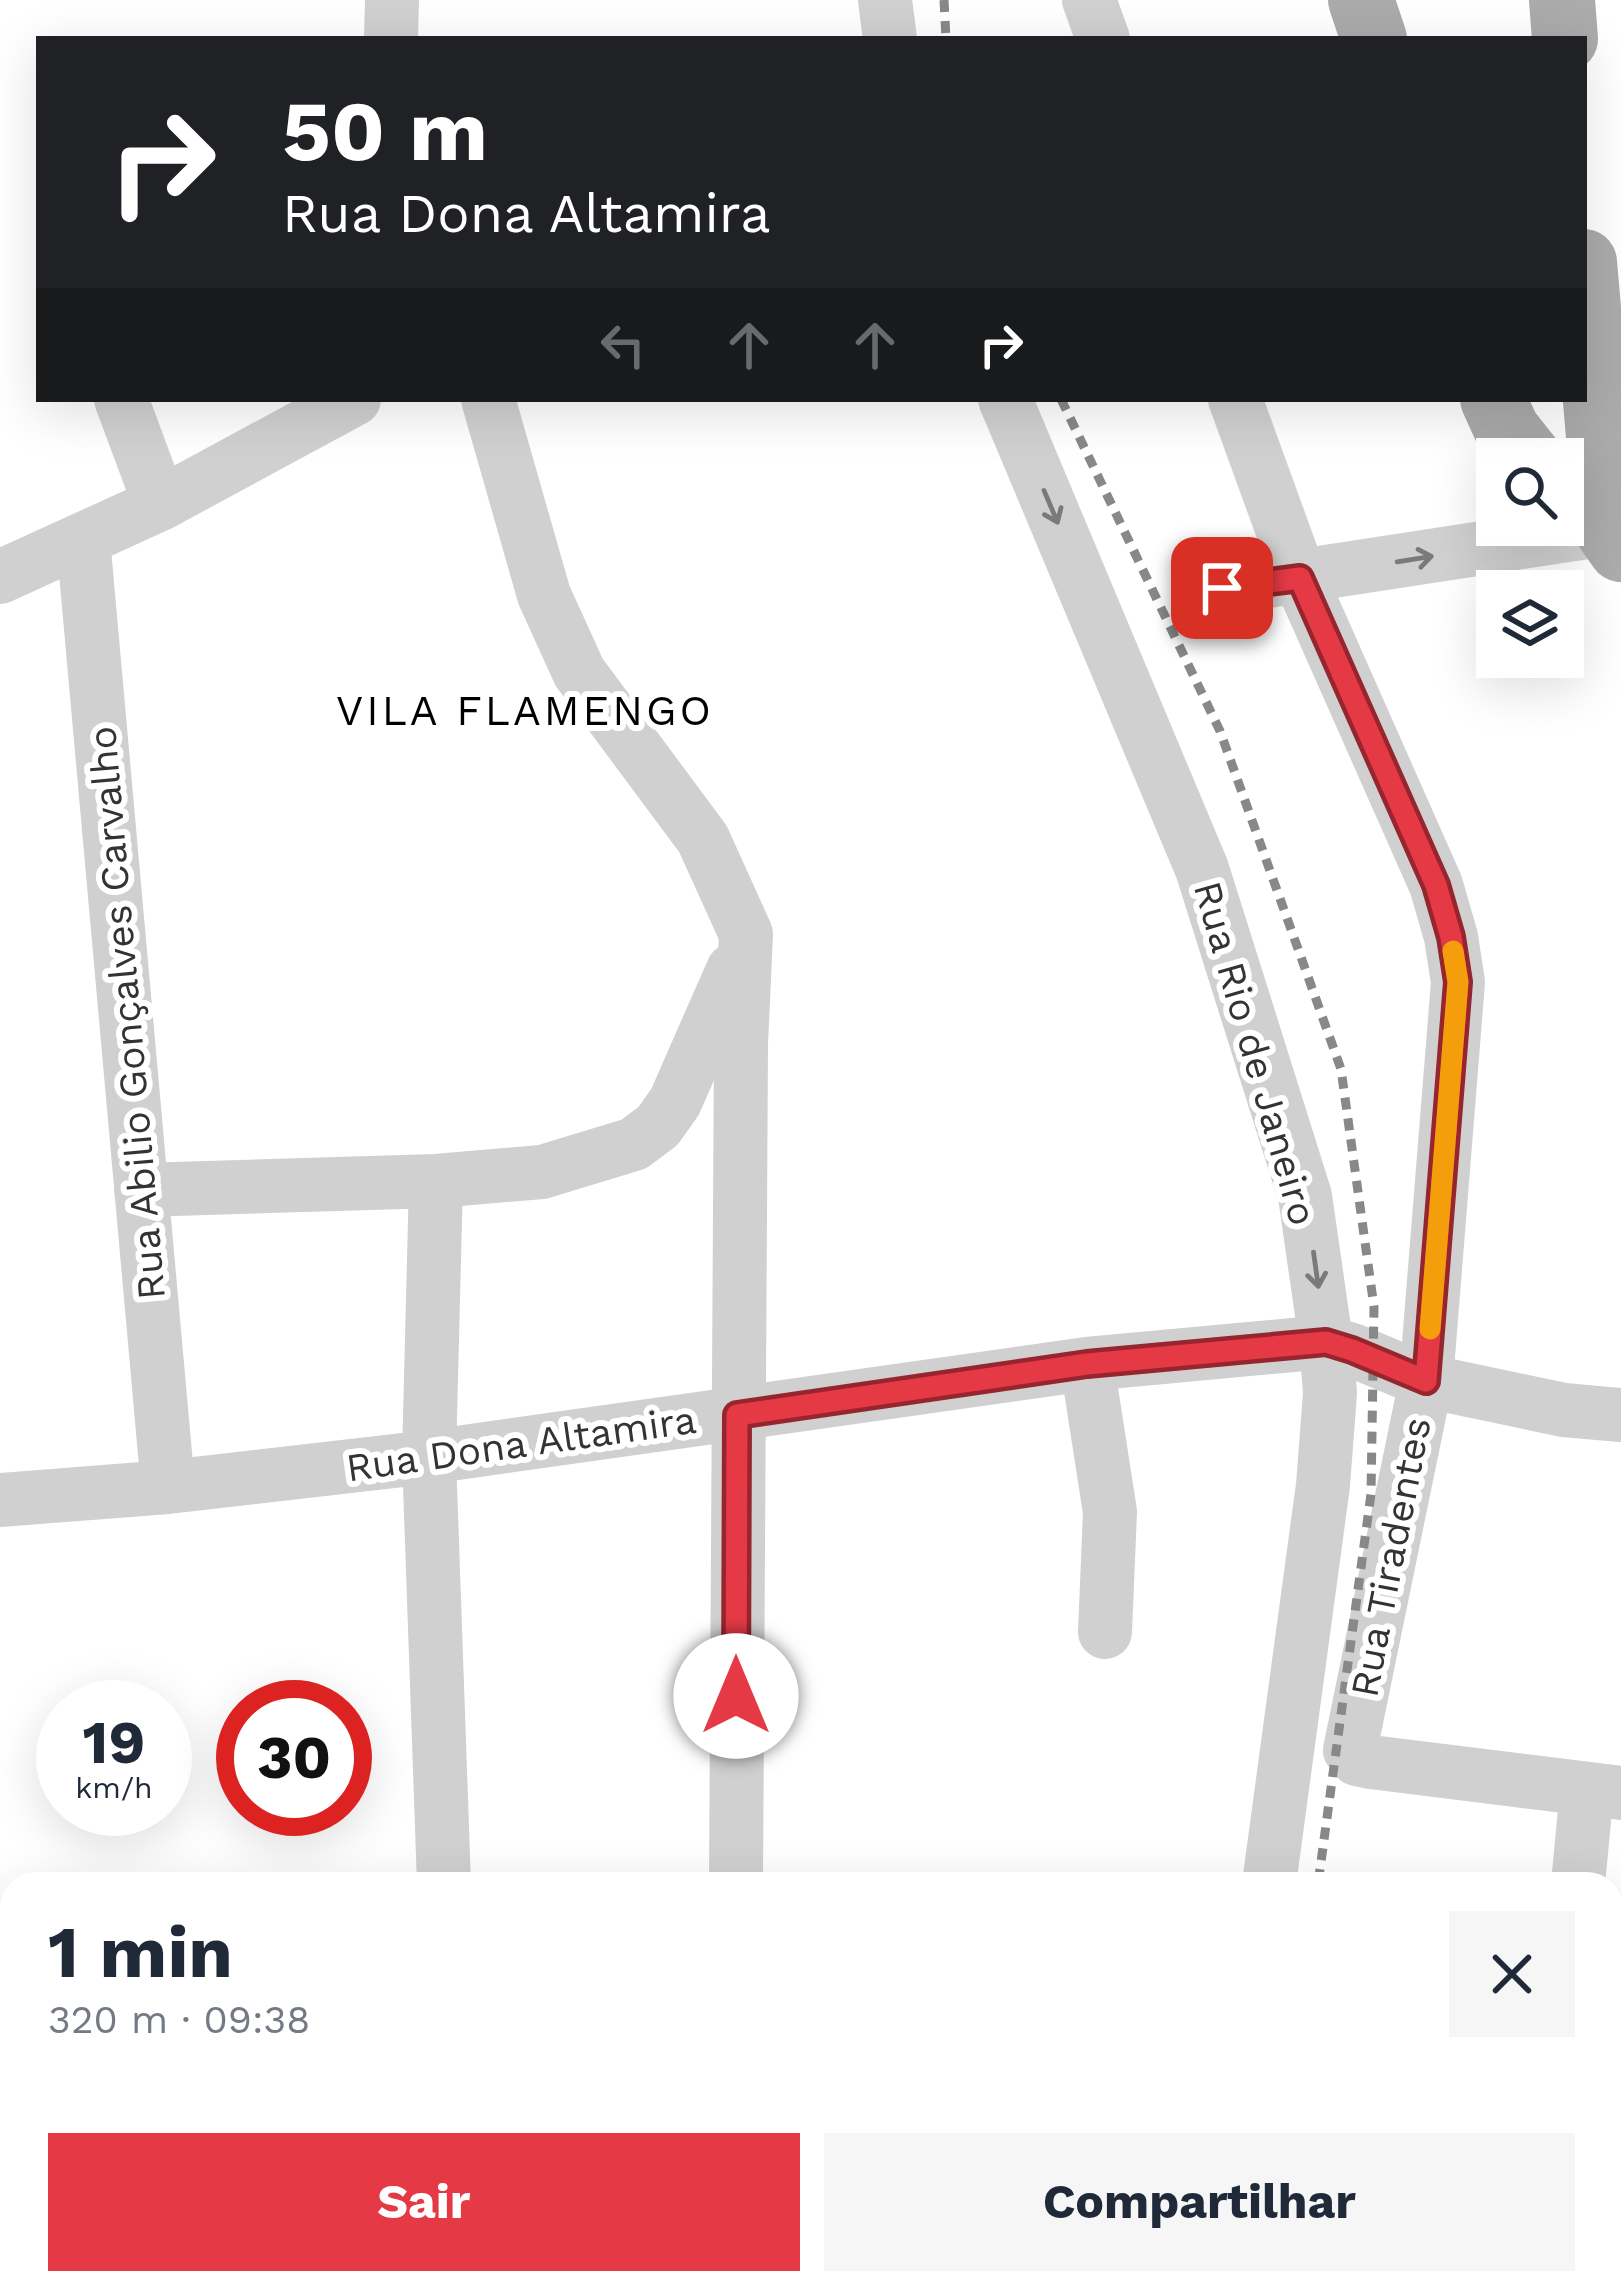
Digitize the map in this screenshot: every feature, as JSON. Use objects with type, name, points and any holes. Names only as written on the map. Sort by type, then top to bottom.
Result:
[{"type":"main road","points":[[1361,0],[1373,36]]},
{"type":"main road","points":[[1562,0],[1565,36]]},
{"type":"main road","points":[[1587,303],[1603,524]]},
{"type":"main road","points":[[1494,402],[1513,438]]},
{"type":"street","points":[[391,36],[392,0]]},
{"type":"street","points":[[885,0],[890,36]]},
{"type":"street","points":[[1089,0],[1102,36]]},
{"type":"street","points":[[122,402],[160,505]]},
{"type":"street","points":[[0,577],[160,505],[349,402]]},
{"type":"street","points":[[489,402],[544,595],[579,672],[703,839],[746,934],[737,1415],[736,1872]]},
{"type":"street","name":"Rua Rio de Janeiro","points":[[1006,402],[1202,869],[1305,1196],[1330,1393],[1324,1485],[1271,1872]]},
{"type":"street","name":"Rua Tiradentes","points":[[1236,402],[1300,578],[1436,885],[1458,982],[1426,1381],[1351,1750],[1357,1759],[1371,1762],[1604,1791]]},
{"type":"street","points":[[1222,588],[1603,524]]},
{"type":"street","name":"Rua Abilio Gonçalves Carvalho","points":[[83,539],[168,1487]]},
{"type":"street","points":[[141,1190],[542,1172],[634,1144],[658,1126],[675,1102],[746,934]]},
{"type":"street","points":[[436,1180],[429,1457],[444,1872]]},
{"type":"street","points":[[1326,1342],[1426,1381],[1564,1410],[1621,1415]]},
{"type":"street","name":"Rua Dona Altamira","points":[[0,1500],[168,1487],[429,1457],[1087,1364],[1326,1342]]},
{"type":"street","points":[[1087,1364],[1110,1512],[1105,1632]]},
{"type":"street","points":[[1581,1872],[1604,1791]]},
{"type":"railway","points":[[944,0],[946,36]]},
{"type":"railway","points":[[1062,402],[1220,731],[1341,1069],[1374,1307],[1371,1494],[1320,1872]]},
{"type":"slow traffic","points":[[1430,1329],[1458,982],[1453,951]]},
{"type":"district","name":"VILA FLAMENGO","points":[[525,710]]},
{"type":"route","points":[[736,1696],[737,1415],[1087,1364],[1326,1342],[1426,1381],[1458,982],[1451,937],[1436,885],[1300,578],[1222,588]]}]
